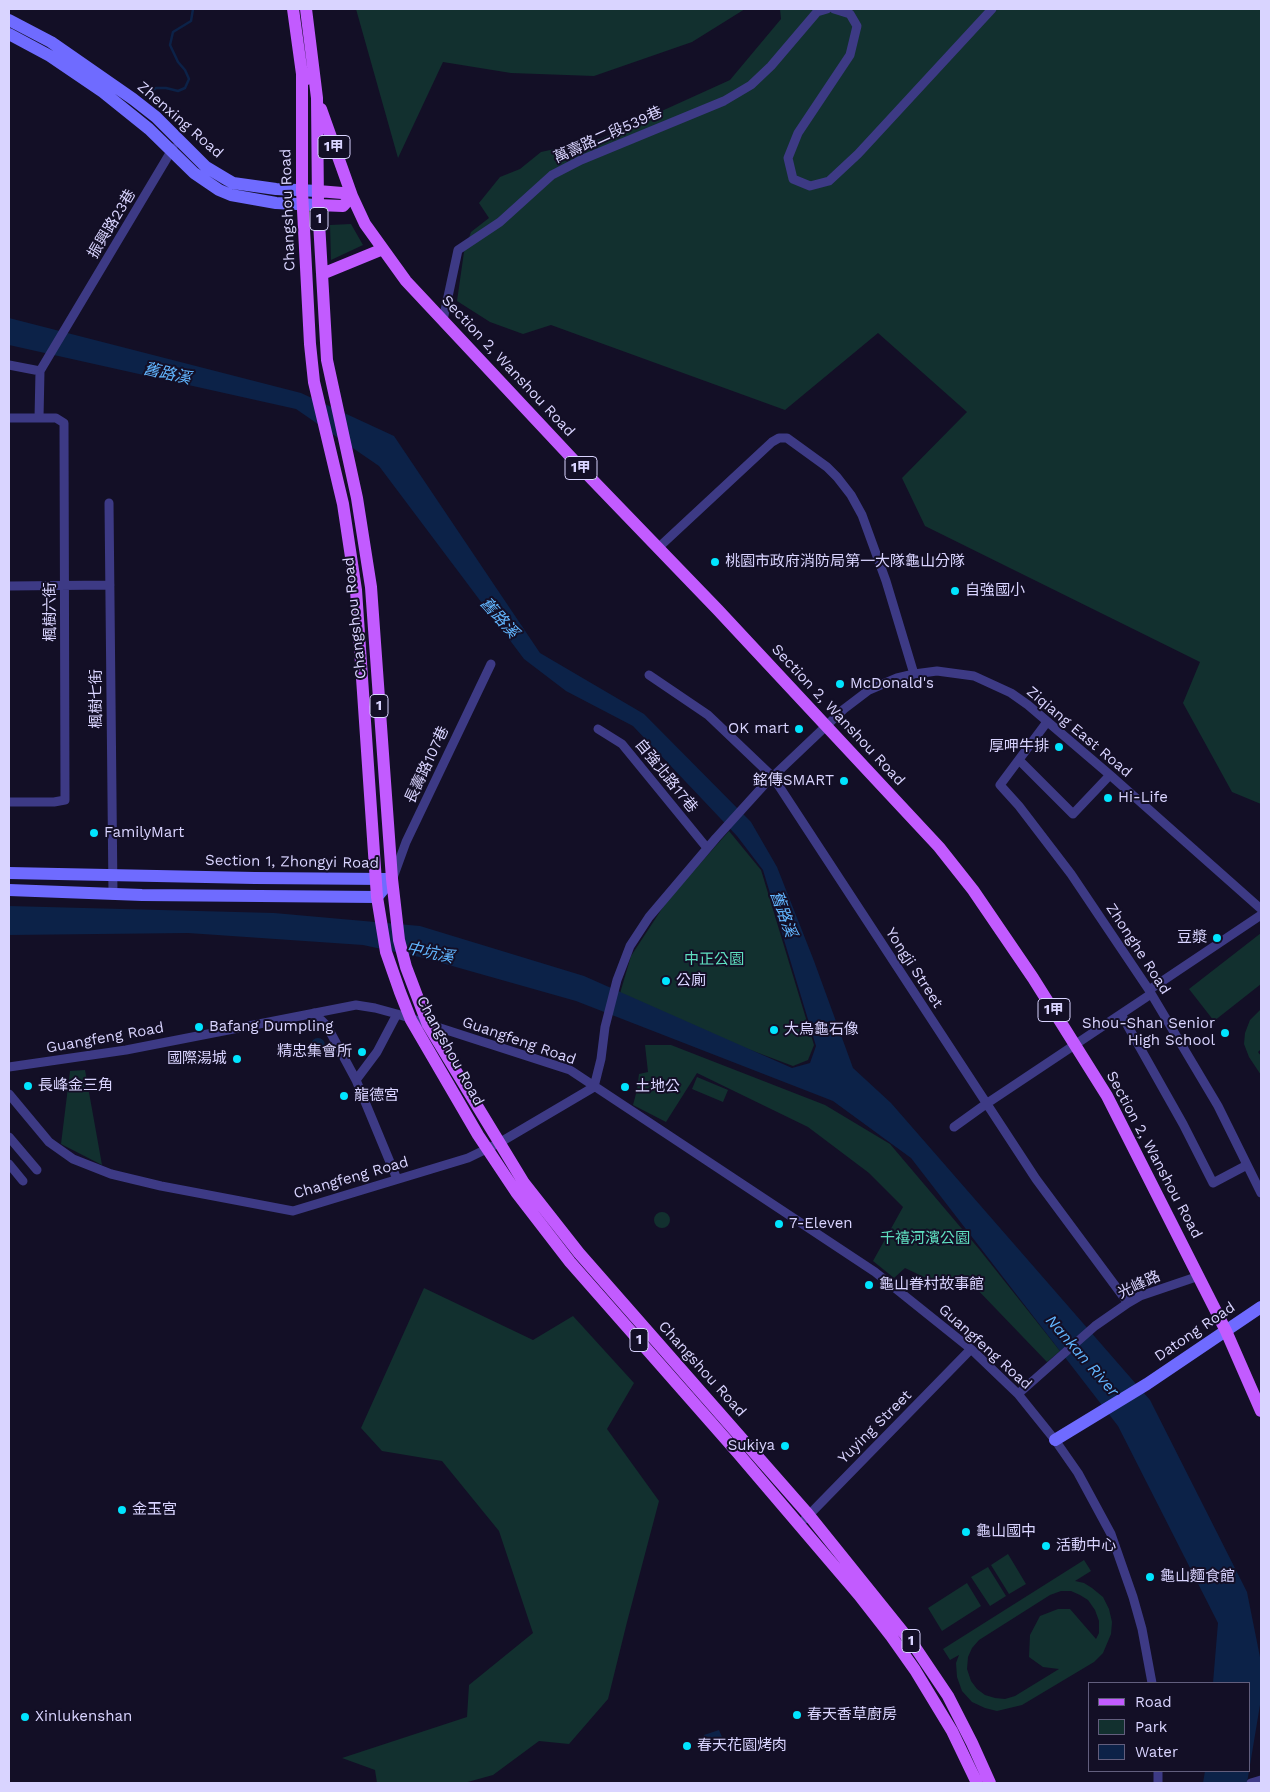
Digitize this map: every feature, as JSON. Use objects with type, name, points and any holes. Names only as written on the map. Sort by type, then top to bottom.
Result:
[{"type":"main road","name":"Section 2, Wanshou Road","points":[[293,9],[302,74],[317,98],[352,196],[365,224],[411,286],[940,847],[962,876],[1033,978],[1107,1096],[1226,1331],[1261,1411]]},
{"type":"main road","name":"Section 2, Wanshou Road","points":[[306,9],[314,60],[317,98]]},
{"type":"main road","name":"Changshou Road","points":[[302,74],[302,191],[310,344],[314,382],[343,504],[356,590],[377,897],[386,952],[392,971],[412,1020],[486,1149],[516,1192],[570,1262],[594,1280],[808,1514],[915,1647],[948,1696],[990,1783]]},
{"type":"main road","name":"Changshou Road","points":[[317,98],[318,205],[327,360],[357,498],[370,588],[392,879],[399,940],[406,967],[428,1025],[524,1183],[579,1253],[594,1280],[892,1636],[916,1670],[952,1731],[977,1783]]},
{"type":"main road","points":[[318,191],[342,193],[352,196],[343,206],[318,205]]},
{"type":"main road","points":[[322,274],[383,249]]},
{"type":"street","name":"萬壽路二段539巷","points":[[443,320],[458,250],[500,222],[552,175],[590,157],[724,101],[751,85],[771,66],[817,12],[826,9]]},
{"type":"street","points":[[834,9],[850,14],[857,26],[850,55],[798,133],[788,158],[793,179],[810,186],[829,181],[858,154],[992,9]]},
{"type":"street","name":"Zhenxing Road","points":[[9,20],[51,42],[133,99],[156,117],[206,167],[233,183],[318,191]]},
{"type":"street","name":"Zhenxing Road","points":[[9,34],[50,56],[103,92],[149,129],[194,174],[219,190],[231,195],[276,203],[318,205]]},
{"type":"street","name":"振興路23巷","points":[[40,371],[179,140]]},
{"type":"street","points":[[9,365],[40,371],[39,418],[9,418]]},
{"type":"street","name":"楓樹六街","points":[[9,802],[54,802],[65,800],[64,423],[56,418],[39,418]]},
{"type":"street","points":[[658,548],[772,442],[779,438],[787,438],[837,476],[851,495],[862,515],[886,581],[914,674]]},
{"type":"street","name":"楓樹七街","points":[[109,503],[113,894]]},
{"type":"street","points":[[9,586],[110,585]]},
{"type":"street","name":"長壽路107巷","points":[[392,879],[406,842],[491,664]]},
{"type":"street","name":"Ziqiang East Road","points":[[594,1087],[601,1059],[605,1026],[624,958],[634,938],[649,917],[707,848],[773,777],[844,709],[869,690],[897,678],[937,671],[974,676],[1011,693],[1110,775],[1261,909]]},
{"type":"street","name":"Yongji Street","points":[[649,675],[708,715],[773,777],[1036,1179],[1128,1303]]},
{"type":"street","points":[[1047,722],[1019,760],[1073,814],[1110,775]]},
{"type":"street","name":"自強北路17巷","points":[[598,729],[622,744],[707,848]]},
{"type":"street","name":"Zhonghe Road","points":[[1019,760],[1000,785],[1019,806],[1071,874],[1150,992],[1218,1106],[1261,1193]]},
{"type":"street","name":"Section 1, Zhongyi Road","points":[[9,873],[392,879]]},
{"type":"street","name":"Section 1, Zhongyi Road","points":[[377,897],[392,879]]},
{"type":"street","points":[[9,890],[113,894],[377,897]]},
{"type":"street","points":[[954,1128],[986,1104],[1121,1014],[1261,915]]},
{"type":"street","name":"Guangfeng Road","points":[[9,1067],[126,1050],[356,1005],[397,1014],[570,1070],[875,1272],[971,1349],[1018,1394],[1078,1472],[1111,1534],[1131,1589],[1140,1621],[1150,1664],[1152,1682]]},
{"type":"street","points":[[314,1013],[327,1026],[356,1080],[397,1179]]},
{"type":"street","points":[[356,1080],[377,1052],[397,1014]]},
{"type":"street","points":[[1121,1014],[1183,1124],[1212,1183],[1247,1165]]},
{"type":"street","name":"Changfeng Road","points":[[9,1094],[49,1142],[73,1159],[111,1174],[161,1186],[293,1211],[468,1158],[498,1143],[594,1087]]},
{"type":"street","points":[[9,1137],[38,1170]]},
{"type":"street","points":[[9,1164],[23,1181]]},
{"type":"street","name":"光峰路","points":[[1018,1394],[1094,1327],[1128,1303],[1140,1296],[1198,1276]]},
{"type":"street","name":"Datong Road","points":[[1055,1440],[1147,1384],[1261,1307]]},
{"type":"street","name":"Yuying Street","points":[[799,1525],[971,1349]]},
{"type":"street","points":[[1250,1783],[1261,1780]]},
{"type":"green space","points":[[356,9],[745,9],[692,42],[594,76],[511,73],[443,62],[398,158]]},
{"type":"green space","points":[[780,9],[1261,9],[1261,804],[1232,792],[1183,703],[1200,662],[925,526],[902,478],[967,412],[878,333],[785,410],[551,325],[523,334],[490,322],[457,301],[464,252],[471,232],[489,218],[479,203],[500,177],[520,169],[541,152],[600,139],[730,80],[781,19]]},
{"type":"green space","points":[[351,224],[363,245],[331,260],[330,225]]},
{"type":"green space","name":"中正公園","points":[[729,831],[761,870],[814,1045],[808,1060],[793,1066],[618,1000],[631,956],[667,901]]},
{"type":"green space","points":[[1261,933],[1261,984],[1214,1021],[1189,989]]},
{"type":"green space","points":[[1261,1009],[1261,1049],[1258,1052],[1261,1056],[1261,1075],[1249,1057],[1244,1044],[1245,1033],[1250,1020]]},
{"type":"green space","name":"千禧河濱公園","points":[[645,1045],[671,1045],[825,1105],[890,1144],[979,1249],[1060,1351],[1047,1362],[973,1285],[924,1277],[905,1268],[894,1278],[873,1261],[903,1207],[869,1173],[808,1127],[697,1073],[666,1122],[633,1105],[639,1074],[648,1072]]},
{"type":"green space","points":[[85,1070],[102,1165],[61,1144],[70,1071]]},
{"type":"green space","points":[[697,1077],[728,1090],[723,1102],[692,1089]]},
{"type":"green space","points":[[662,1212],[668,1214],[670,1220],[668,1226],[662,1228],[656,1226],[654,1220],[656,1214]]},
{"type":"green space","points":[[424,1288],[533,1340],[573,1316],[634,1383],[607,1429],[659,1501],[608,1699],[569,1744],[539,1741],[493,1775],[464,1783],[377,1783],[375,1770],[342,1758],[467,1717],[469,1685],[533,1633],[499,1531],[442,1461],[382,1451],[361,1428]]},
{"type":"green space","points":[[1008,1554],[1026,1584],[1009,1594],[991,1565]]},
{"type":"green space","points":[[1084,1560],[1091,1571],[1075,1581],[1084,1583],[1103,1597],[1109,1609],[1112,1622],[1111,1634],[1103,1653],[1094,1662],[1022,1705],[997,1711],[972,1702],[962,1691],[957,1677],[956,1663],[959,1655],[950,1660],[943,1649]],"holes":[[[1061,1591],[1071,1591],[1088,1600],[1095,1610],[1099,1621],[1099,1633],[1096,1639],[1070,1609],[1058,1609],[1040,1616],[1030,1635],[1029,1657],[1043,1667],[1059,1669],[1015,1696],[1005,1699],[985,1695],[977,1689],[971,1681],[967,1669],[968,1657],[972,1648],[979,1640],[1050,1595]]]},
{"type":"green space","points":[[988,1567],[1006,1596],[990,1606],[971,1577]]},
{"type":"green space","points":[[967,1583],[981,1606],[942,1631],[928,1608]]},
{"type":"water","points":[[9,318],[301,393],[394,436],[540,653],[644,714],[751,822],[777,867],[853,1068],[891,1103],[1150,1400],[1247,1592],[1261,1662],[1261,1699],[1250,1765],[1250,1682],[1213,1682],[1218,1623],[1118,1426],[911,1158],[833,1101],[576,1001],[424,958],[363,945],[188,933],[9,935],[9,906],[274,913],[420,926],[584,976],[792,1068],[810,1063],[816,1046],[763,870],[737,836],[633,726],[566,691],[524,659],[379,466],[296,409],[9,345]]},
{"type":"water","points":[[315,1038],[321,1038],[325,1045],[321,1052],[315,1052],[311,1048],[311,1042]]},
{"type":"water","points":[[719,1730],[722,1737],[722,1746],[712,1749],[705,1747],[704,1735]]},
{"type":"water","points":[[1205,1772],[1249,1772],[1247,1783],[1203,1783]]},
{"type":"waterway","points":[[145,96],[156,88],[178,91],[185,88],[189,79],[170,45],[173,32],[191,21],[193,9]]},
{"type":"place","name":"桃園市政府消防局第一大隊龜山分隊","points":[[715,562]]},
{"type":"place","name":"自強國小","points":[[955,591]]},
{"type":"place","name":"McDonald's","points":[[840,684]]},
{"type":"place","name":"OK mart","points":[[799,729]]},
{"type":"place","name":"厚呷牛排","points":[[1059,747]]},
{"type":"place","name":"銘傳SMART","points":[[844,781]]},
{"type":"place","name":"Hi-Life","points":[[1108,798]]},
{"type":"place","name":"FamilyMart","points":[[94,833]]},
{"type":"place","name":"豆漿","points":[[1217,938]]},
{"type":"place","name":"公廁","points":[[666,981]]},
{"type":"place","name":"Bafang Dumpling","points":[[199,1027]]},
{"type":"place","name":"大烏龜石像","points":[[774,1030]]},
{"type":"place","name":"Shou-Shan Senior High School","points":[[1225,1033]]},
{"type":"place","name":"精忠集會所","points":[[362,1052]]},
{"type":"place","name":"國際湯城","points":[[237,1059]]},
{"type":"place","name":"長峰金三角","points":[[28,1086]]},
{"type":"place","name":"土地公","points":[[625,1087]]},
{"type":"place","name":"龍德宮","points":[[344,1096]]},
{"type":"place","name":"7-Eleven","points":[[779,1224]]},
{"type":"place","name":"龜山眷村故事館","points":[[869,1285]]},
{"type":"place","name":"Sukiya","points":[[785,1446]]},
{"type":"place","name":"金玉宮","points":[[122,1510]]},
{"type":"place","name":"龜山國中","points":[[966,1532]]},
{"type":"place","name":"活動中心","points":[[1046,1546]]},
{"type":"place","name":"龜山麵食館","points":[[1150,1577]]},
{"type":"place","name":"春天香草廚房","points":[[797,1715]]},
{"type":"place","name":"Xinlukenshan","points":[[25,1717]]},
{"type":"place","name":"春天花園烤肉","points":[[687,1746]]},
{"type":"water label","name":"舊路溪","points":[[167,374]]},
{"type":"water label","name":"舊路溪","points":[[499,618]]},
{"type":"water label","name":"舊路溪","points":[[783,914]]},
{"type":"water label","name":"中坑溪","points":[[430,953]]},
{"type":"water label","name":"Nankan River","points":[[1082,1356]]}]
